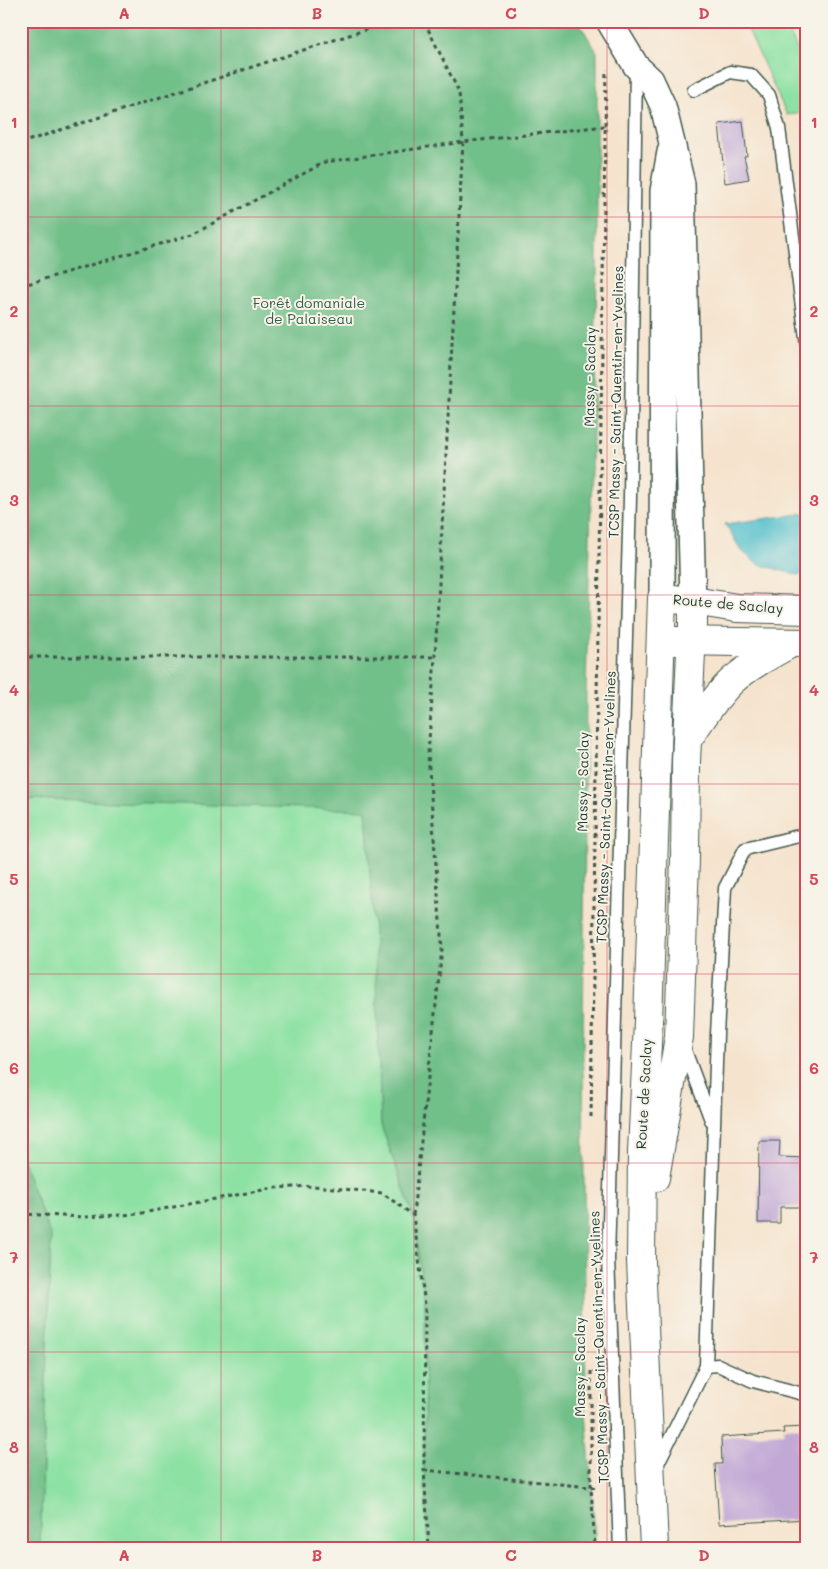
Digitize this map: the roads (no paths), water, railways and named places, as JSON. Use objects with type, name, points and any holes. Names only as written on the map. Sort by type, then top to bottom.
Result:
[{"type":"main road","name":"Route de Saclay","points":[[654,1548],[641,1261],[642,1152],[662,598],[737,608],[807,610]]},
{"type":"main road","points":[[641,1261],[679,1037],[687,740],[693,642],[693,601]]},
{"type":"main road","points":[[661,640],[799,643]]},
{"type":"main road","points":[[687,740],[713,702],[731,682],[752,665],[799,643]]},
{"type":"street","points":[[609,21],[636,66],[651,80],[663,106],[682,184],[693,601]]},
{"type":"street","points":[[662,598],[663,191],[672,139]]},
{"type":"lane","name":"TCSP Massy - Saint-Quentin-en-Yvelines","points":[[620,1548],[608,1259],[630,498],[636,66]]},
{"type":"lane","points":[[694,90],[730,72],[751,74],[769,95],[779,128],[807,346]]},
{"type":"lane","points":[[650,1479],[706,1366],[716,1034],[725,888],[745,849],[807,834]]},
{"type":"lane","points":[[679,1037],[714,1127]]},
{"type":"lane","points":[[706,1366],[718,1365],[753,1381],[807,1395]]},
{"type":"water","points":[[807,513],[807,574],[798,575],[757,564],[741,550],[725,524]]},
{"type":"park label","name":"Forêt domaniale de Palaiseau","points":[[309,312]]}]
